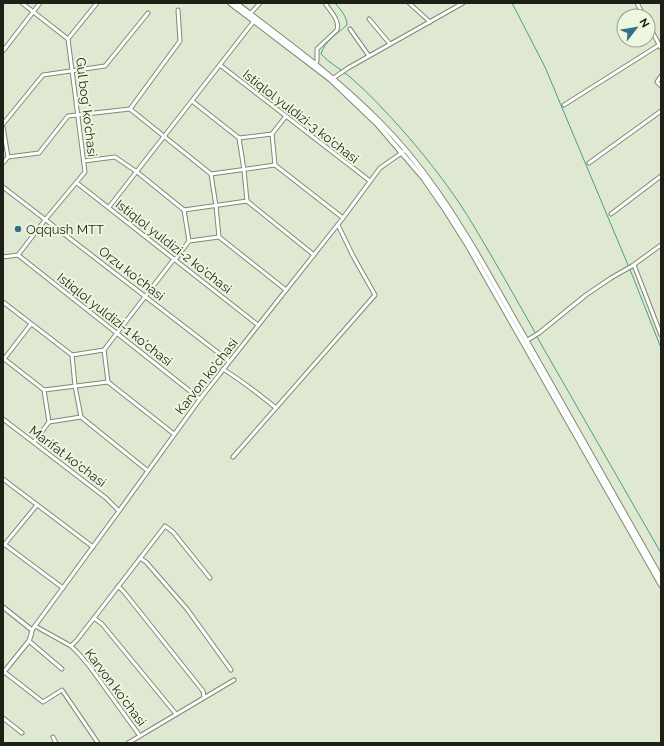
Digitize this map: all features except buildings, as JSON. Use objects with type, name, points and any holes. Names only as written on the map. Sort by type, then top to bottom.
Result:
[{"type":"main road","points":[[230,3],[332,79]]},
{"type":"main road","points":[[236,3],[315,64],[332,79],[404,152],[424,179],[468,246],[661,578]]},
{"type":"main road","points":[[525,342],[661,585]]},
{"type":"street","points":[[22,3],[68,39],[97,3]]},
{"type":"street","points":[[3,51],[40,3]]},
{"type":"street","points":[[250,14],[260,3]]},
{"type":"street","points":[[315,64],[318,61],[317,49],[337,30],[338,27],[336,20],[324,3]]},
{"type":"street","points":[[409,3],[430,22]]},
{"type":"street","points":[[332,79],[369,56],[463,3]]},
{"type":"street","points":[[130,109],[180,41],[178,10]]},
{"type":"street","points":[[3,124],[43,75],[105,66],[148,14]]},
{"type":"street","points":[[369,19],[390,44]]},
{"type":"street","points":[[109,207],[254,21]]},
{"type":"street","points":[[350,29],[369,56]]},
{"type":"street","name":"Gul bog' ko'chasi","points":[[18,255],[85,172],[68,39]]},
{"type":"street","points":[[564,105],[660,46]]},
{"type":"street","name":"Istiqlol yuldizi-3 ko'chasi","points":[[220,66],[370,181]]},
{"type":"street","points":[[661,76],[657,82],[661,86]]},
{"type":"street","points":[[192,101],[239,138],[244,170],[246,201]]},
{"type":"street","points":[[78,115],[130,109],[163,137],[212,174],[275,165]]},
{"type":"street","points":[[589,163],[661,112]]},
{"type":"street","name":"Gul bog' ko'chasi","points":[[8,157],[38,153],[68,116],[78,115]]},
{"type":"street","points":[[286,116],[272,134],[275,165],[343,218]]},
{"type":"street","points":[[3,127],[8,157],[3,163]]},
{"type":"street","points":[[239,138],[272,134]]},
{"type":"street","name":"Karvon ko'chasi","points":[[98,743],[62,690],[42,702],[3,672],[29,642],[32,630],[223,369],[338,225],[380,168],[404,152]]},
{"type":"street","points":[[84,161],[115,157],[137,172],[184,210],[189,242]]},
{"type":"street","points":[[212,174],[219,237],[286,290]]},
{"type":"street","points":[[610,214],[661,176]]},
{"type":"street","name":"Istiqlol yuldizi-2 ko'chasi","points":[[77,183],[258,325]]},
{"type":"street","name":"Orzu ko'chasi","points":[[3,187],[230,361]]},
{"type":"street","points":[[184,210],[246,201],[314,255]]},
{"type":"street","points":[[233,457],[375,295],[353,256],[338,225]]},
{"type":"street","points":[[72,355],[104,350],[189,242],[219,237]]},
{"type":"street","points":[[525,342],[539,333],[586,295],[625,269],[633,266],[661,245]]},
{"type":"street","points":[[3,257],[18,255]]},
{"type":"street","name":"Istiqlol yuldizi-1 ko'chasi","points":[[18,255],[200,399]]},
{"type":"street","points":[[633,266],[661,336]]},
{"type":"street","points":[[3,302],[72,355],[81,417],[148,471]]},
{"type":"street","points":[[31,324],[4,358],[44,390],[49,422]]},
{"type":"street","points":[[104,350],[108,382],[174,434]]},
{"type":"street","points":[[223,369],[276,408]]},
{"type":"street","points":[[44,390],[108,382]]},
{"type":"street","points":[[34,442],[49,422],[81,417]]},
{"type":"street","name":"Marifat ko'chasi","points":[[3,419],[106,498],[119,511]]},
{"type":"street","points":[[3,479],[93,547]]},
{"type":"street","points":[[37,505],[4,545],[63,588]]},
{"type":"street","points":[[71,646],[165,526],[173,532],[210,578]]},
{"type":"street","points":[[3,537],[7,540]]},
{"type":"street","points":[[140,558],[146,562],[187,609],[231,670]]},
{"type":"street","points":[[118,586],[203,691],[204,697]]},
{"type":"street","points":[[3,607],[32,630]]},
{"type":"street","points":[[94,618],[102,624],[176,714]]},
{"type":"street","name":"Karvon ko'chasi","points":[[35,626],[71,646],[79,654],[140,736]]},
{"type":"street","points":[[29,642],[62,669]]},
{"type":"street","name":"Karvon ko'chasi","points":[[128,743],[234,680]]},
{"type":"street","points":[[3,718],[22,733]]},
{"type":"street","points":[[53,737],[56,743]]},
{"type":"waterway","points":[[335,3],[345,16],[347,25],[328,42],[321,54],[372,97],[405,133],[433,167],[467,215],[536,334]]},
{"type":"waterway","points":[[512,3],[545,67],[633,277],[661,348]]},
{"type":"waterway","points":[[537,337],[661,553]]},
{"type":"place","name":"Oqqush MTT","points":[[18,229]]}]
